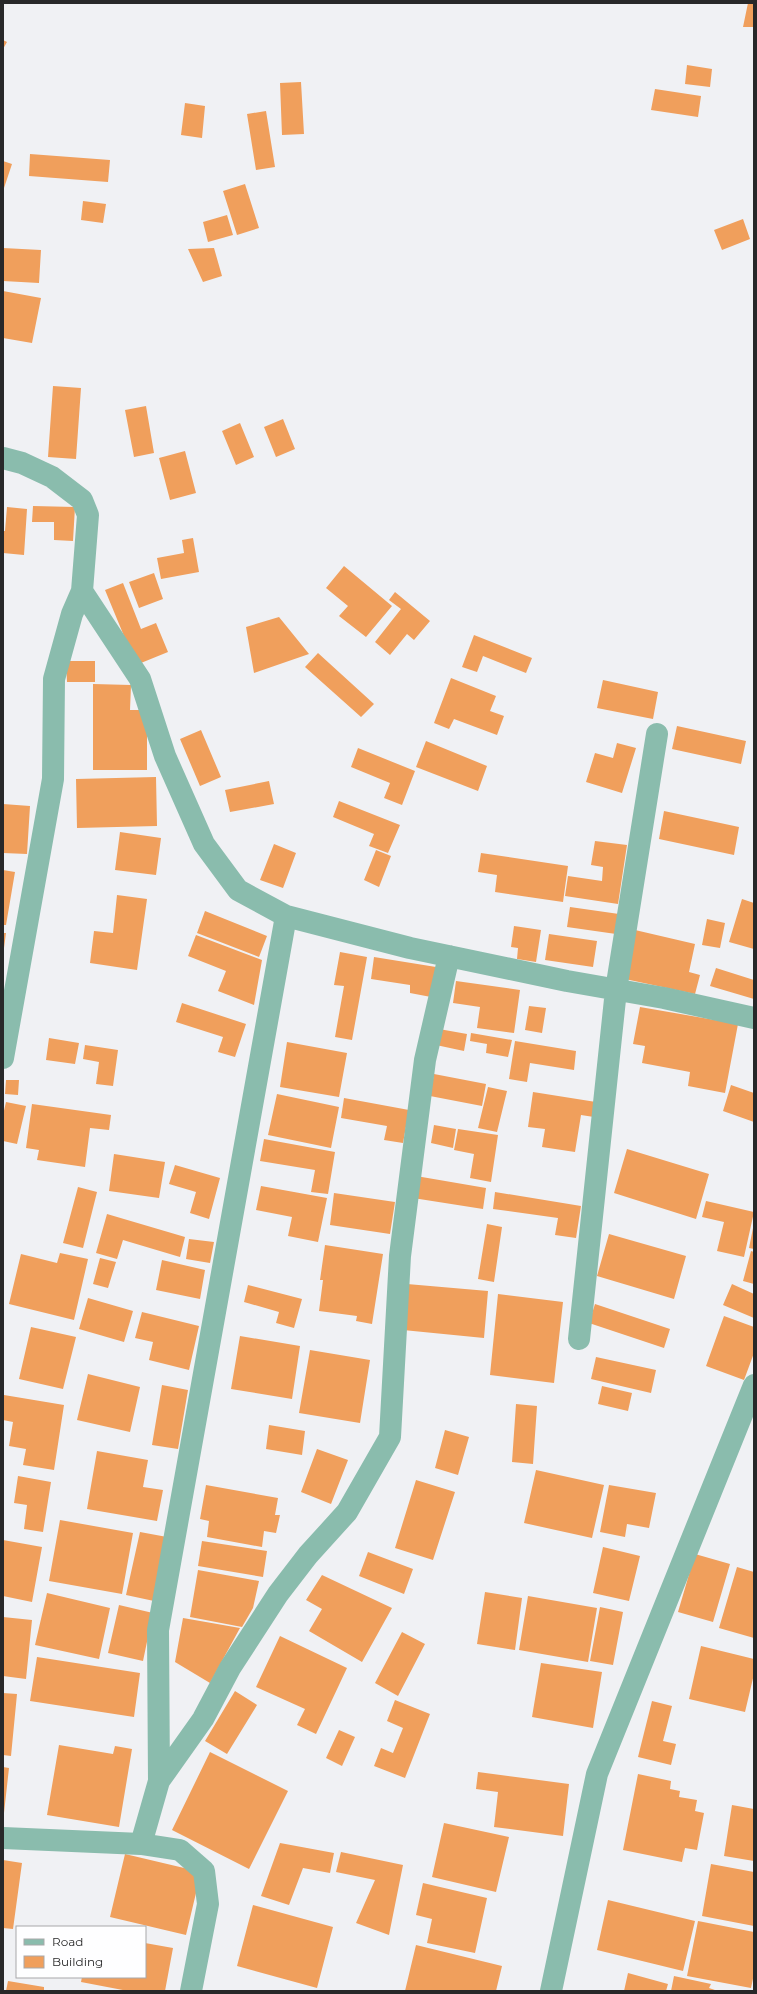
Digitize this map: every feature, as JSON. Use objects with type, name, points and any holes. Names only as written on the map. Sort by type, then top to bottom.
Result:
[{"type":"street","points":[[3,458],[22,463],[52,477],[82,500],[88,514],[82,591],[72,614],[54,679],[54,779],[3,1058]]},
{"type":"street","points":[[82,591],[140,679],[165,756],[204,844],[238,890],[286,916],[410,948],[616,990],[664,998],[754,1018]]},
{"type":"street","points":[[579,1339],[616,990],[656,734]]},
{"type":"street","points":[[141,1844],[159,1780],[158,1630],[286,916]]},
{"type":"street","points":[[159,1780],[203,1718],[230,1668],[278,1594],[308,1556],[347,1512],[390,1437],[400,1256],[425,1060],[449,956]]},
{"type":"street","points":[[551,1991],[597,1774],[754,1385]]},
{"type":"street","points":[[3,1838],[141,1844],[180,1850],[204,1871],[208,1904],[190,1991]]},
{"type":"building","points":[[748,3],[754,3],[754,27],[743,27]]},
{"type":"building","points":[[3,40],[7,42],[3,49]]},
{"type":"building","points":[[687,65],[712,69],[710,87],[685,84]]},
{"type":"building","points":[[301,82],[304,134],[282,135],[280,83]]},
{"type":"building","points":[[655,89],[701,96],[698,117],[651,110]]},
{"type":"building","points":[[185,103],[205,106],[202,138],[181,135]]},
{"type":"building","points":[[266,111],[275,167],[256,170],[247,114]]},
{"type":"building","points":[[30,154],[110,160],[108,182],[29,176]]},
{"type":"building","points":[[3,161],[12,164],[3,191]]},
{"type":"building","points":[[245,184],[259,228],[237,235],[223,191]]},
{"type":"building","points":[[83,201],[106,204],[103,223],[81,220]]},
{"type":"building","points":[[227,215],[233,235],[208,242],[203,222]]},
{"type":"building","points":[[743,219],[750,239],[722,250],[714,230]]},
{"type":"building","points":[[3,248],[41,250],[39,283],[3,281]]},
{"type":"building","points":[[214,248],[222,276],[203,282],[188,249]]},
{"type":"building","points":[[3,291],[41,298],[32,343],[3,338]]},
{"type":"building","points":[[53,386],[81,388],[76,459],[48,457]]},
{"type":"building","points":[[146,406],[154,453],[134,457],[125,410]]},
{"type":"building","points":[[283,419],[295,449],[276,457],[264,427]]},
{"type":"building","points":[[240,423],[254,457],[236,465],[222,431]]},
{"type":"building","points":[[185,451],[196,493],[170,500],[159,458]]},
{"type":"building","points":[[33,506],[75,507],[73,541],[54,540],[54,522],[32,522]]},
{"type":"building","points":[[7,507],[27,509],[24,555],[3,553],[3,531],[5,531]]},
{"type":"building","points":[[193,538],[199,572],[161,579],[157,558],[184,553],[182,540]]},
{"type":"building","points":[[344,566],[392,606],[366,637],[339,616],[348,606],[326,588]]},
{"type":"building","points":[[154,573],[163,599],[139,608],[129,582]]},
{"type":"building","points":[[123,583],[141,629],[156,623],[168,652],[136,665],[105,590]]},
{"type":"building","points":[[395,592],[430,621],[414,640],[407,634],[390,655],[375,642],[401,609],[389,600]]},
{"type":"building","points":[[279,617],[309,654],[254,673],[246,627]]},
{"type":"building","points":[[474,635],[532,658],[526,673],[483,656],[477,672],[462,667]]},
{"type":"building","points":[[318,653],[374,704],[361,717],[305,667]]},
{"type":"building","points":[[66,661],[95,661],[95,682],[67,682]]},
{"type":"building","points":[[451,678],[496,696],[490,711],[504,716],[497,735],[454,719],[449,729],[434,723]]},
{"type":"building","points":[[603,680],[658,692],[653,719],[597,708]]},
{"type":"building","points":[[93,684],[131,685],[130,710],[147,710],[147,770],[93,770]]},
{"type":"building","points":[[677,726],[746,741],[741,764],[672,749]]},
{"type":"building","points":[[201,730],[221,777],[200,786],[180,739]]},
{"type":"building","points":[[426,741],[487,766],[478,791],[416,767]]},
{"type":"building","points":[[617,743],[636,748],[622,793],[586,782],[595,753],[613,758]]},
{"type":"building","points":[[358,748],[415,771],[402,805],[384,798],[390,783],[351,767]]},
{"type":"building","points":[[156,777],[157,826],[77,828],[76,779]]},
{"type":"building","points":[[269,781],[274,804],[230,812],[225,790]]},
{"type":"building","points":[[339,801],[400,825],[388,853],[369,846],[374,834],[333,817]]},
{"type":"building","points":[[3,804],[30,806],[27,854],[3,853]]},
{"type":"building","points":[[664,811],[739,827],[734,855],[659,839]]},
{"type":"building","points":[[120,832],[161,838],[156,875],[115,870]]},
{"type":"building","points":[[595,841],[627,845],[618,904],[565,896],[568,876],[602,881],[603,867],[591,865]]},
{"type":"building","points":[[274,844],[296,853],[283,888],[260,880]]},
{"type":"building","points":[[376,850],[391,856],[379,887],[364,880]]},
{"type":"building","points":[[481,853],[568,866],[563,902],[495,892],[497,875],[478,872]]},
{"type":"building","points":[[3,870],[15,872],[6,925],[3,925]]},
{"type":"building","points":[[117,895],[147,899],[137,970],[90,963],[94,931],[113,933]]},
{"type":"building","points":[[742,899],[754,903],[754,949],[729,942]]},
{"type":"building","points":[[570,907],[619,914],[616,934],[567,927]]},
{"type":"building","points":[[205,911],[267,936],[259,957],[197,933]]},
{"type":"building","points":[[707,919],[725,923],[720,948],[702,945]]},
{"type":"building","points":[[514,926],[541,930],[536,962],[517,959],[518,948],[511,947]]},
{"type":"building","points":[[635,930],[695,944],[689,972],[700,975],[695,994],[625,979]]},
{"type":"building","points":[[3,933],[6,933],[4,948],[3,948]]},
{"type":"building","points":[[549,934],[597,941],[593,967],[545,960]]},
{"type":"building","points":[[196,935],[262,960],[254,1005],[218,991],[226,971],[188,956]]},
{"type":"building","points":[[340,952],[367,957],[352,1040],[335,1037],[344,986],[334,985]]},
{"type":"building","points":[[374,957],[436,967],[431,997],[410,993],[410,985],[371,979]]},
{"type":"building","points":[[716,968],[754,980],[754,999],[710,986]]},
{"type":"building","points":[[456,981],[520,990],[514,1033],[477,1028],[480,1007],[453,1003]]},
{"type":"building","points":[[182,1003],[246,1024],[235,1057],[218,1052],[223,1037],[176,1022]]},
{"type":"building","points":[[529,1006],[546,1008],[542,1033],[525,1030]]},
{"type":"building","points":[[640,1007],[738,1024],[725,1093],[688,1086],[690,1072],[642,1063],[645,1046],[633,1044]]},
{"type":"building","points":[[439,1029],[467,1034],[464,1051],[436,1045]]},
{"type":"building","points":[[471,1033],[512,1040],[508,1057],[486,1053],[487,1044],[470,1041]]},
{"type":"building","points":[[49,1038],[79,1043],[75,1064],[46,1060]]},
{"type":"building","points":[[515,1041],[576,1051],[574,1070],[530,1063],[527,1082],[509,1079]]},
{"type":"building","points":[[287,1042],[347,1053],[339,1097],[280,1087]]},
{"type":"building","points":[[85,1045],[118,1050],[113,1086],[96,1084],[99,1062],[83,1059]]},
{"type":"building","points":[[434,1074],[486,1084],[482,1106],[430,1096]]},
{"type":"building","points":[[6,1080],[19,1080],[18,1095],[5,1094]]},
{"type":"building","points":[[731,1085],[754,1093],[754,1122],[723,1111]]},
{"type":"building","points":[[488,1087],[507,1091],[497,1132],[478,1128]]},
{"type":"building","points":[[533,1092],[596,1102],[594,1117],[581,1115],[575,1152],[542,1147],[545,1129],[528,1127]]},
{"type":"building","points":[[277,1094],[339,1107],[331,1148],[268,1135]]},
{"type":"building","points":[[344,1098],[409,1110],[403,1143],[384,1140],[387,1126],[341,1118]]},
{"type":"building","points":[[6,1102],[26,1106],[17,1144],[3,1141],[3,1115]]},
{"type":"building","points":[[32,1104],[111,1115],[109,1130],[90,1128],[85,1167],[37,1160],[39,1150],[26,1148]]},
{"type":"building","points":[[434,1125],[456,1129],[453,1148],[431,1143]]},
{"type":"building","points":[[458,1129],[498,1135],[491,1182],[470,1178],[474,1154],[454,1150]]},
{"type":"building","points":[[264,1139],[335,1152],[328,1194],[311,1192],[315,1170],[260,1161]]},
{"type":"building","points":[[627,1149],[709,1174],[696,1219],[614,1193]]},
{"type":"building","points":[[114,1154],[165,1162],[159,1198],[109,1191]]},
{"type":"building","points":[[175,1165],[220,1178],[209,1219],[190,1213],[196,1192],[169,1184]]},
{"type":"building","points":[[416,1176],[486,1188],[483,1209],[413,1198]]},
{"type":"building","points":[[261,1186],[327,1198],[318,1242],[288,1236],[292,1217],[256,1210]]},
{"type":"building","points":[[78,1187],[97,1192],[83,1248],[63,1243]]},
{"type":"building","points":[[495,1192],[581,1206],[576,1238],[555,1235],[558,1218],[493,1209]]},
{"type":"building","points":[[334,1193],[395,1202],[390,1234],[330,1225]]},
{"type":"building","points":[[706,1201],[754,1212],[744,1257],[717,1251],[724,1222],[702,1217]]},
{"type":"building","points":[[107,1214],[185,1237],[180,1257],[123,1240],[117,1259],[96,1253]]},
{"type":"building","points":[[487,1224],[502,1227],[494,1282],[478,1279]]},
{"type":"building","points":[[754,1228],[754,1249],[749,1248]]},
{"type":"building","points":[[609,1234],[686,1256],[674,1299],[597,1276]]},
{"type":"building","points":[[189,1239],[214,1242],[210,1263],[186,1259]]},
{"type":"building","points":[[325,1245],[383,1254],[372,1324],[356,1321],[357,1316],[319,1311],[323,1280],[320,1280]]},
{"type":"building","points":[[751,1251],[754,1252],[754,1284],[743,1281]]},
{"type":"building","points":[[60,1253],[88,1259],[74,1320],[9,1304],[21,1254],[57,1263]]},
{"type":"building","points":[[100,1258],[116,1262],[108,1288],[93,1284]]},
{"type":"building","points":[[162,1260],[205,1270],[200,1299],[156,1290]]},
{"type":"building","points":[[407,1284],[488,1291],[484,1338],[403,1330]]},
{"type":"building","points":[[732,1284],[754,1294],[754,1318],[723,1305]]},
{"type":"building","points":[[248,1285],[302,1299],[294,1328],[276,1323],[279,1312],[244,1302]]},
{"type":"building","points":[[498,1294],[563,1302],[554,1383],[490,1375]]},
{"type":"building","points":[[88,1298],[133,1311],[124,1342],[79,1329]]},
{"type":"building","points":[[595,1304],[670,1329],[664,1348],[589,1323]]},
{"type":"building","points":[[142,1312],[199,1326],[189,1370],[149,1360],[153,1342],[135,1338]]},
{"type":"building","points":[[724,1316],[754,1327],[754,1353],[744,1380],[706,1366]]},
{"type":"building","points":[[31,1327],[76,1337],[63,1389],[19,1379]]},
{"type":"building","points":[[240,1336],[300,1346],[292,1399],[231,1389]]},
{"type":"building","points":[[310,1350],[370,1360],[360,1423],[299,1413]]},
{"type":"building","points":[[596,1357],[656,1370],[651,1393],[591,1379]]},
{"type":"building","points":[[88,1374],[140,1387],[130,1432],[77,1420]]},
{"type":"building","points":[[162,1385],[188,1390],[178,1449],[152,1445]]},
{"type":"building","points":[[602,1386],[632,1393],[628,1411],[598,1404]]},
{"type":"building","points":[[4,1395],[64,1405],[54,1470],[23,1465],[26,1449],[9,1446],[13,1422],[3,1420]]},
{"type":"building","points":[[516,1404],[537,1406],[533,1464],[512,1462]]},
{"type":"building","points":[[269,1425],[305,1431],[302,1455],[266,1449]]},
{"type":"building","points":[[445,1430],[469,1437],[458,1475],[435,1468]]},
{"type":"building","points":[[317,1449],[348,1460],[331,1504],[301,1492]]},
{"type":"building","points":[[97,1451],[148,1460],[143,1487],[163,1490],[157,1521],[87,1509]]},
{"type":"building","points":[[536,1470],[604,1485],[592,1538],[524,1523]]},
{"type":"building","points":[[18,1476],[51,1482],[43,1532],[24,1529],[27,1505],[14,1503]]},
{"type":"building","points":[[416,1480],[455,1492],[433,1560],[395,1548]]},
{"type":"building","points":[[206,1485],[278,1498],[275,1515],[280,1515],[276,1533],[264,1531],[262,1547],[207,1537],[209,1521],[200,1519]]},
{"type":"building","points":[[609,1485],[656,1493],[649,1528],[627,1524],[625,1537],[600,1532]]},
{"type":"building","points":[[60,1520],[133,1533],[122,1594],[49,1581]]},
{"type":"building","points":[[140,1532],[167,1537],[154,1601],[126,1595]]},
{"type":"building","points":[[3,1540],[42,1547],[32,1602],[3,1596]]},
{"type":"building","points":[[202,1541],[267,1551],[263,1577],[198,1566]]},
{"type":"building","points":[[603,1547],[640,1556],[629,1601],[593,1593]]},
{"type":"building","points":[[368,1552],[413,1569],[404,1594],[359,1576]]},
{"type":"building","points":[[695,1554],[730,1564],[713,1622],[678,1612]]},
{"type":"building","points":[[737,1567],[754,1572],[754,1638],[719,1628]]},
{"type":"building","points":[[198,1570],[259,1581],[253,1608],[242,1627],[190,1617]]},
{"type":"building","points":[[322,1575],[392,1608],[362,1662],[309,1631],[322,1609],[306,1600]]},
{"type":"building","points":[[485,1592],[522,1598],[515,1650],[477,1644]]},
{"type":"building","points":[[47,1593],[110,1608],[99,1659],[35,1645]]},
{"type":"building","points":[[528,1596],[597,1608],[588,1662],[519,1650]]},
{"type":"building","points":[[119,1605],[153,1613],[143,1661],[108,1653]]},
{"type":"building","points":[[600,1607],[623,1612],[613,1665],[590,1661]]},
{"type":"building","points":[[3,1617],[32,1620],[26,1679],[3,1676]]},
{"type":"building","points":[[183,1618],[240,1628],[210,1683],[175,1662]]},
{"type":"building","points":[[402,1632],[425,1644],[398,1696],[375,1683]]},
{"type":"building","points":[[280,1636],[347,1668],[316,1734],[297,1725],[305,1709],[256,1687]]},
{"type":"building","points":[[701,1646],[754,1659],[754,1674],[745,1712],[689,1699]]},
{"type":"building","points":[[37,1657],[140,1673],[134,1717],[30,1701]]},
{"type":"building","points":[[541,1663],[602,1672],[593,1728],[532,1717]]},
{"type":"building","points":[[235,1691],[257,1705],[227,1754],[205,1741]]},
{"type":"building","points":[[3,1693],[17,1694],[11,1756],[3,1755]]},
{"type":"building","points":[[395,1700],[430,1714],[405,1778],[374,1766],[381,1748],[393,1753],[403,1728],[387,1721]]},
{"type":"building","points":[[652,1701],[672,1706],[663,1741],[676,1744],[671,1765],[638,1757]]},
{"type":"building","points":[[339,1730],[355,1737],[342,1766],[326,1758]]},
{"type":"building","points":[[59,1745],[113,1754],[115,1746],[132,1749],[119,1827],[47,1815]]},
{"type":"building","points":[[210,1752],[288,1791],[249,1869],[172,1830]]},
{"type":"building","points":[[3,1767],[9,1768],[4,1813],[3,1813]]},
{"type":"building","points":[[478,1772],[569,1784],[563,1836],[494,1827],[498,1792],[476,1789]]},
{"type":"building","points":[[638,1774],[671,1781],[670,1789],[680,1791],[679,1797],[697,1800],[695,1811],[704,1813],[697,1850],[685,1848],[682,1862],[623,1850]]},
{"type":"building","points":[[732,1805],[754,1809],[754,1861],[724,1856]]},
{"type":"building","points":[[444,1823],[509,1837],[496,1892],[432,1877]]},
{"type":"building","points":[[280,1843],[334,1853],[330,1873],[303,1868],[289,1905],[261,1896]]},
{"type":"building","points":[[341,1852],[403,1865],[389,1935],[356,1923],[375,1880],[336,1872]]},
{"type":"building","points":[[125,1854],[201,1872],[186,1935],[110,1917]]},
{"type":"building","points":[[3,1860],[22,1863],[13,1929],[3,1928]]},
{"type":"building","points":[[711,1864],[754,1872],[754,1926],[702,1916]]},
{"type":"building","points":[[423,1883],[487,1898],[475,1953],[427,1943],[432,1919],[416,1915]]},
{"type":"building","points":[[608,1900],[695,1921],[683,1971],[597,1950]]},
{"type":"building","points":[[253,1905],[333,1927],[317,1988],[237,1966]]},
{"type":"building","points":[[698,1921],[754,1932],[754,1974],[751,1988],[687,1976]]},
{"type":"building","points":[[146,1943],[173,1948],[165,1991],[128,1991],[81,1982],[82,1978],[146,1978]]},
{"type":"building","points":[[416,1945],[502,1966],[496,1991],[405,1991]]},
{"type":"building","points":[[628,1973],[668,1984],[666,1991],[624,1991]]},
{"type":"building","points":[[674,1976],[711,1984],[709,1988],[718,1991],[671,1991]]},
{"type":"building","points":[[8,1981],[44,1987],[44,1991],[6,1991]]}]
